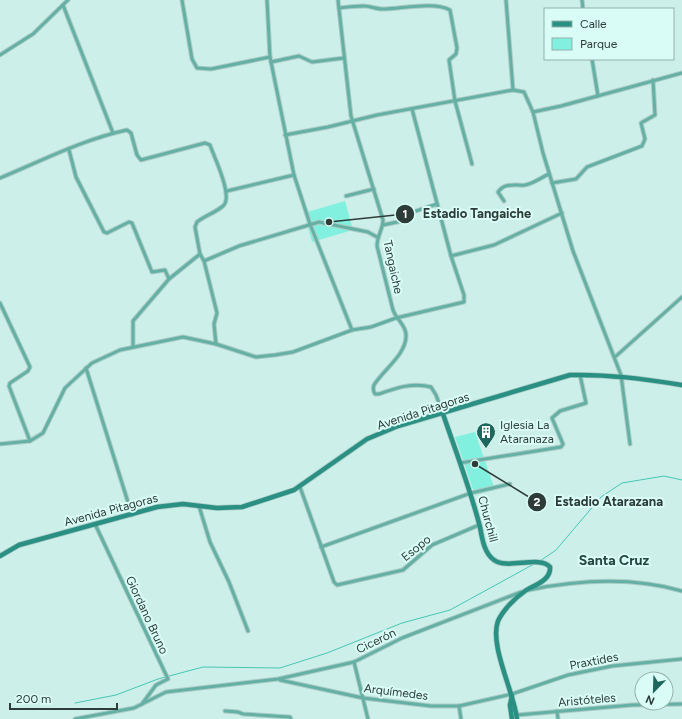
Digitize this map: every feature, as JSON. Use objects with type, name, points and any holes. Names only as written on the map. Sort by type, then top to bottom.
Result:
[{"type":"main road","name":"Avenida Pitagoras","points":[[0,556],[20,545],[171,505],[183,504],[217,508],[242,507],[300,487],[367,439],[398,426],[443,414],[570,375],[621,376],[682,384]]},
{"type":"main road","name":"Churchill","points":[[443,414],[471,493],[487,551],[496,562],[503,564],[539,563],[548,565],[550,569],[547,577],[525,591]]},
{"type":"main road","points":[[517,717],[512,694],[498,649],[496,631],[498,621],[505,610],[525,591]]},
{"type":"main road","points":[[512,694],[510,705],[512,719]]},
{"type":"street","points":[[0,56],[33,34],[68,0]]},
{"type":"street","points":[[182,0],[192,59],[197,68],[211,69],[270,57]]},
{"type":"street","points":[[267,0],[270,57],[294,175],[310,224],[352,330]]},
{"type":"street","name":"Tangaiche","points":[[338,0],[351,116],[354,121],[374,189],[383,225],[377,237],[377,246],[396,318],[405,328],[405,342],[392,366],[374,385],[373,390],[375,394],[379,394],[419,384],[430,387],[436,395],[443,414]]},
{"type":"street","points":[[506,0],[513,90]]},
{"type":"street","points":[[63,6],[113,133]]},
{"type":"street","points":[[339,8],[364,6],[380,9],[392,9],[420,6],[445,8],[450,10],[457,48],[456,54],[449,60],[456,101],[472,164]]},
{"type":"street","points":[[271,62],[299,56],[312,62],[344,58]]},
{"type":"street","points":[[592,60],[598,96]]},
{"type":"street","points":[[533,112],[682,74]]},
{"type":"street","points":[[552,183],[576,179],[587,167],[642,146],[645,139],[642,123],[653,117],[656,112],[654,80]]},
{"type":"street","points":[[285,136],[377,115],[513,90],[520,90],[526,94],[533,112],[549,174],[573,251],[580,265],[599,322],[615,357],[621,376],[630,444]]},
{"type":"street","points":[[0,444],[30,441],[43,433],[65,388],[86,368],[100,358],[133,346],[183,338],[216,344],[256,357],[275,356],[293,352],[352,330],[371,327],[396,318],[464,302],[464,295],[451,256],[412,109]]},
{"type":"street","points":[[0,178],[113,133],[127,130],[131,132],[137,155],[144,160],[205,143],[209,144],[227,191],[224,205],[198,221],[195,225],[200,254],[204,261],[218,314],[214,324],[216,344]]},
{"type":"street","points":[[69,150],[76,177],[104,232],[107,233],[130,222],[132,223],[152,272],[165,270],[169,279]]},
{"type":"street","points":[[504,201],[498,192],[501,188],[514,184],[526,184],[549,174]]},
{"type":"street","points":[[227,191],[294,175]]},
{"type":"street","points":[[346,196],[374,189]]},
{"type":"street","points":[[383,225],[402,222],[410,213],[437,204]]},
{"type":"street","points":[[451,256],[494,245],[562,213]]},
{"type":"street","points":[[204,261],[239,246],[319,222],[368,232],[377,237]]},
{"type":"street","points":[[133,346],[133,321],[169,279],[200,254]]},
{"type":"street","points":[[615,357],[682,298]]},
{"type":"street","points":[[0,303],[29,365],[28,371],[10,383],[9,386],[30,441]]},
{"type":"street","points":[[86,368],[132,515]]},
{"type":"street","points":[[460,463],[562,447],[563,444],[552,418],[560,411],[586,404],[580,374]]},
{"type":"street","points":[[300,487],[321,547],[471,493],[510,484]]},
{"type":"street","points":[[199,506],[210,542],[229,582],[248,631]]},
{"type":"street","name":"Giordano Bruno","points":[[95,524],[168,678],[156,685],[141,706]]},
{"type":"street","name":"Esopo","points":[[321,547],[334,582],[338,586],[403,570],[432,545],[479,525]]},
{"type":"street","name":"Cicerón","points":[[75,719],[141,706],[166,692],[278,679],[354,662],[402,638],[525,591],[550,586],[609,582],[638,582],[664,586],[682,591]]},
{"type":"street","name":"Praxtides","points":[[512,694],[568,675],[605,668],[682,659]]},
{"type":"street","points":[[354,662],[368,719]]},
{"type":"street","name":"Arquímedes","points":[[278,679],[363,698],[431,706],[459,706],[512,694]]},
{"type":"street","name":"Aristóteles","points":[[517,717],[557,711],[632,705],[682,704]]},
{"type":"street","points":[[459,706],[461,719]]},
{"type":"street","points":[[225,711],[290,718]]},
{"type":"street","points":[[557,711],[558,719]]},
{"type":"green space","points":[[345,201],[353,230],[312,242],[304,213]]},
{"type":"green space","points":[[475,432],[495,490],[475,495],[455,437]]},
{"type":"waterway","points":[[540,561],[556,550],[601,497],[622,483],[664,476],[682,480]]},
{"type":"waterway","points":[[75,703],[116,695],[158,679],[203,667],[280,668],[327,653],[402,623],[450,610],[534,564]]},
{"type":"place","name":"Estadio Tangaiche","points":[[329,222]]},
{"type":"place","name":"Iglesia La Ataranaza","points":[[486,449]]},
{"type":"place","name":"Estadio Atarazana","points":[[475,464]]},
{"type":"district","name":"Santa Cruz","points":[[614,560]]}]
